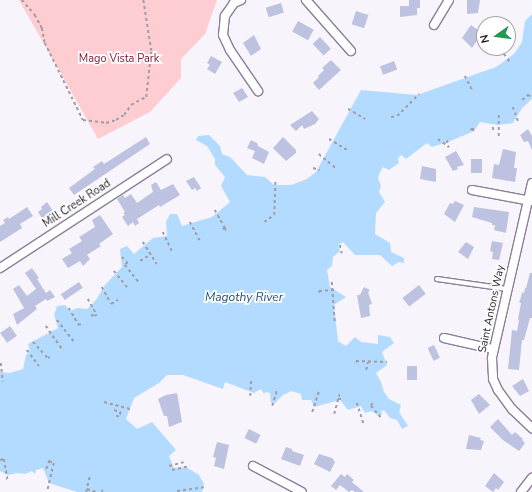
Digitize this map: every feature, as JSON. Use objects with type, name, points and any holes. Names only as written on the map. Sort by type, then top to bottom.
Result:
[{"type":"street","points":[[241,0],[234,3],[225,16],[223,35],[230,50],[258,90]]},
{"type":"street","points":[[306,0],[351,51]]},
{"type":"street","points":[[434,25],[449,0]]},
{"type":"street","name":"Mill Creek Road","points":[[0,268],[167,159]]},
{"type":"street","name":"Saint Antons Way","points":[[532,183],[530,201],[492,349],[493,379],[498,390],[512,409],[532,428]]},
{"type":"street","points":[[472,190],[530,201]]},
{"type":"street","points":[[444,338],[492,349]]},
{"type":"street","points":[[253,466],[302,492]]},
{"type":"street","points":[[521,492],[532,478]]},
{"type":"lane","points":[[437,279],[507,289]]},
{"type":"path","points":[[22,0],[35,15],[42,28],[45,43],[83,120],[106,123],[116,120],[124,115],[131,105],[146,98],[151,51],[143,0]]},
{"type":"path","points":[[506,56],[510,62]]},
{"type":"path","points":[[465,76],[472,90]]},
{"type":"path","points":[[391,117],[398,116],[419,94]]},
{"type":"path","points":[[522,100],[528,95],[532,97]]},
{"type":"path","points":[[513,107],[518,121]]},
{"type":"path","points":[[348,109],[365,119]]},
{"type":"path","points":[[499,115],[499,137]]},
{"type":"path","points":[[493,127],[494,133]]},
{"type":"path","points":[[470,130],[473,128],[474,134]]},
{"type":"path","points":[[446,144],[450,138]]},
{"type":"path","points":[[329,139],[347,150]]},
{"type":"path","points":[[438,139],[448,147]]},
{"type":"path","points":[[319,154],[337,170]]},
{"type":"path","points":[[313,168],[320,170]]},
{"type":"path","points":[[264,222],[274,215],[274,182]]},
{"type":"path","points":[[215,210],[227,232]]},
{"type":"path","points":[[190,222],[200,241]]},
{"type":"path","points":[[221,231],[225,228]]},
{"type":"path","points":[[164,232],[172,251]]},
{"type":"path","points":[[143,242],[157,264]]},
{"type":"path","points":[[340,245],[342,254]]},
{"type":"path","points":[[140,261],[151,254]]},
{"type":"path","points":[[122,257],[128,263],[125,265],[139,282]]},
{"type":"path","points":[[114,271],[127,287]]},
{"type":"path","points":[[332,282],[335,323]]},
{"type":"path","points":[[102,287],[111,304],[118,300]]},
{"type":"path","points":[[319,293],[319,291],[334,290]]},
{"type":"path","points":[[88,299],[97,315],[93,317],[90,312]]},
{"type":"path","points":[[69,308],[79,325],[81,324]]},
{"type":"path","points":[[57,320],[74,342]]},
{"type":"path","points":[[46,326],[63,350]]},
{"type":"path","points":[[33,342],[48,358],[50,357]]},
{"type":"path","points":[[27,350],[39,366]]},
{"type":"path","points":[[43,353],[46,350]]},
{"type":"path","points":[[356,363],[356,361],[387,362]]},
{"type":"path","points":[[366,370],[369,361]]},
{"type":"path","points":[[1,364],[3,382]]},
{"type":"path","points":[[250,396],[252,379]]},
{"type":"path","points":[[272,406],[277,390]]},
{"type":"path","points":[[312,412],[319,391]]},
{"type":"path","points":[[334,414],[339,395]]},
{"type":"path","points":[[338,399],[342,400]]},
{"type":"path","points":[[104,402],[133,410]]},
{"type":"path","points":[[357,403],[364,424]]},
{"type":"path","points":[[373,404],[371,406],[383,420]]},
{"type":"path","points":[[116,416],[120,417],[122,407]]},
{"type":"path","points":[[114,410],[121,412]]},
{"type":"path","points":[[0,460],[4,459],[8,481]]},
{"type":"path","points":[[46,468],[49,461],[54,463],[48,489]]},
{"type":"path","points":[[169,466],[184,462]]},
{"type":"path","points":[[172,470],[190,466]]},
{"type":"path","points":[[90,474],[86,491],[96,492],[98,489]]},
{"type":"path","points":[[178,490],[204,487]]},
{"type":"green space","name":"Mago Vista Park","points":[[19,0],[217,0],[205,34],[181,59],[181,78],[150,112],[98,139]]},
{"type":"water","name":"Magothy River","points":[[532,14],[532,99],[522,108],[513,123],[497,125],[480,122],[474,131],[448,142],[432,147],[427,143],[406,159],[401,155],[398,158],[399,163],[389,170],[383,167],[380,172],[378,178],[381,186],[379,192],[385,202],[376,213],[375,234],[390,243],[391,252],[404,258],[404,263],[399,262],[392,266],[380,255],[355,255],[343,242],[338,245],[340,251],[333,257],[332,266],[327,270],[330,287],[346,297],[334,305],[338,341],[346,346],[355,337],[361,342],[378,344],[378,335],[390,337],[394,343],[382,352],[387,365],[376,373],[384,392],[389,399],[401,405],[399,412],[408,426],[402,429],[397,420],[390,418],[384,410],[381,411],[382,415],[377,415],[372,411],[365,413],[361,406],[348,410],[340,400],[314,407],[311,400],[302,400],[301,394],[291,391],[283,395],[274,404],[271,403],[270,393],[266,392],[264,394],[261,389],[254,393],[225,382],[223,389],[183,375],[167,375],[159,383],[134,398],[126,419],[137,429],[152,422],[176,450],[169,456],[174,468],[186,467],[199,475],[204,484],[202,492],[77,492],[49,483],[43,468],[36,470],[35,474],[32,471],[25,474],[17,473],[8,475],[0,471],[0,372],[10,373],[23,369],[26,355],[30,351],[28,344],[58,328],[54,315],[57,306],[65,305],[70,311],[77,308],[87,309],[96,300],[105,285],[122,267],[120,249],[127,246],[134,254],[153,238],[167,236],[166,222],[170,214],[177,214],[182,226],[212,217],[230,202],[221,186],[225,177],[215,165],[215,159],[207,146],[196,140],[198,136],[209,135],[220,146],[222,154],[230,157],[247,175],[265,177],[274,185],[291,185],[307,179],[316,172],[361,90],[417,95],[496,67],[511,56],[516,56],[516,51],[522,42],[525,21]]},
{"type":"building","points":[[409,0],[420,0],[420,8],[417,8],[417,15],[400,17],[400,6],[409,6]]},
{"type":"building","points":[[467,0],[480,0],[478,13],[467,14]]},
{"type":"building","points":[[281,3],[284,13],[269,17],[266,8]]},
{"type":"building","points":[[356,11],[368,15],[364,28],[352,24]]},
{"type":"building","points":[[298,21],[314,30],[308,40],[292,31]]},
{"type":"building","points":[[471,25],[476,29],[476,42],[472,48],[462,38]]},
{"type":"building","points":[[254,35],[261,49],[251,56],[243,43]]},
{"type":"building","points":[[320,37],[331,49],[324,56],[313,44]]},
{"type":"building","points":[[211,56],[222,62],[215,74],[207,69],[210,65],[207,63]]},
{"type":"building","points":[[331,60],[341,70],[319,90],[313,83],[324,70],[322,68]]},
{"type":"building","points":[[394,61],[397,69],[383,75],[380,66]]},
{"type":"building","points":[[242,88],[248,97],[239,102],[233,93]]},
{"type":"building","points":[[312,111],[319,119],[315,124],[304,129],[302,125],[296,131],[290,125]]},
{"type":"building","points":[[528,129],[532,136],[532,150],[528,141],[524,142],[520,135]]},
{"type":"building","points":[[146,137],[150,144],[74,195],[69,188],[95,169],[93,167],[102,161],[104,164]]},
{"type":"building","points":[[283,137],[296,150],[296,153],[286,161],[273,148]]},
{"type":"building","points":[[251,140],[269,152],[264,164],[252,158],[255,151],[247,148]]},
{"type":"building","points":[[503,149],[516,152],[514,168],[517,168],[515,182],[492,178],[494,164],[499,165]]},
{"type":"building","points":[[456,151],[464,165],[457,167],[458,169],[453,171],[445,157]]},
{"type":"building","points":[[471,159],[482,159],[482,173],[471,173]]},
{"type":"building","points":[[422,166],[436,169],[436,182],[420,179]]},
{"type":"building","points":[[194,177],[201,188],[197,191],[195,188],[192,190],[186,181]]},
{"type":"building","points":[[156,182],[161,190],[173,184],[180,195],[160,207],[159,205],[137,219],[139,223],[135,226],[133,222],[128,226],[122,217],[125,215],[123,213],[125,212],[117,199],[123,195],[125,198],[131,194],[137,203],[153,192],[151,185]]},
{"type":"building","points":[[455,201],[464,205],[455,222],[444,214],[450,203],[453,204]]},
{"type":"building","points":[[47,202],[53,211],[42,218],[38,212]]},
{"type":"building","points":[[27,207],[33,216],[20,224],[22,228],[0,242],[0,226],[5,223],[3,220],[8,217],[9,219]]},
{"type":"building","points":[[474,207],[509,212],[506,233],[494,230],[495,225],[492,225],[492,223],[472,217]]},
{"type":"building","points":[[100,215],[113,234],[99,244],[101,246],[87,255],[90,259],[83,266],[80,261],[68,268],[62,259],[72,253],[69,249],[82,241],[79,237],[95,227],[92,220]]},
{"type":"building","points":[[492,241],[503,243],[499,260],[492,259],[493,252],[490,251]]},
{"type":"building","points":[[466,242],[474,247],[468,259],[458,252]]},
{"type":"building","points":[[32,268],[39,278],[37,279],[46,293],[50,290],[55,297],[47,301],[46,299],[35,306],[37,309],[17,325],[13,314],[24,308],[13,289],[19,285],[27,296],[36,289],[25,273]]},
{"type":"building","points":[[530,273],[532,273],[532,318],[530,318],[524,340],[522,340],[519,370],[508,369],[512,330],[517,331],[521,303],[519,302],[522,292],[524,293],[526,288]]},
{"type":"building","points":[[79,282],[83,288],[65,300],[61,294]]},
{"type":"building","points":[[419,285],[426,294],[409,307],[402,298]]},
{"type":"building","points":[[364,287],[370,290],[368,292],[372,304],[369,305],[370,316],[361,318],[357,295],[360,295]]},
{"type":"building","points":[[10,326],[17,336],[7,343],[0,333]]},
{"type":"building","points":[[434,345],[440,358],[434,361],[428,348]]},
{"type":"building","points":[[407,366],[417,366],[417,380],[407,380]]},
{"type":"building","points":[[523,379],[529,391],[520,396],[512,386]]},
{"type":"building","points":[[177,393],[182,422],[169,427],[167,416],[164,416],[158,399],[166,395]]},
{"type":"building","points":[[479,394],[490,405],[479,414],[471,400]]},
{"type":"building","points":[[498,419],[512,435],[515,432],[523,439],[522,440],[525,443],[519,451],[503,440],[490,427]]},
{"type":"building","points":[[249,429],[261,435],[256,444],[244,438]]},
{"type":"building","points":[[469,435],[481,438],[480,440],[484,441],[481,450],[466,449]]},
{"type":"building","points":[[217,442],[229,445],[224,469],[214,466],[216,458],[213,457]]},
{"type":"building","points":[[286,447],[292,449],[292,451],[304,455],[300,466],[281,459]]},
{"type":"building","points":[[319,454],[332,458],[335,462],[330,472],[314,464]]},
{"type":"building","points":[[494,473],[504,482],[498,490],[496,488],[493,492],[485,486]]},
{"type":"building","points":[[341,474],[345,477],[347,474],[354,480],[352,482],[364,492],[355,492],[352,490],[349,492],[340,485],[336,490],[331,486]]}]
